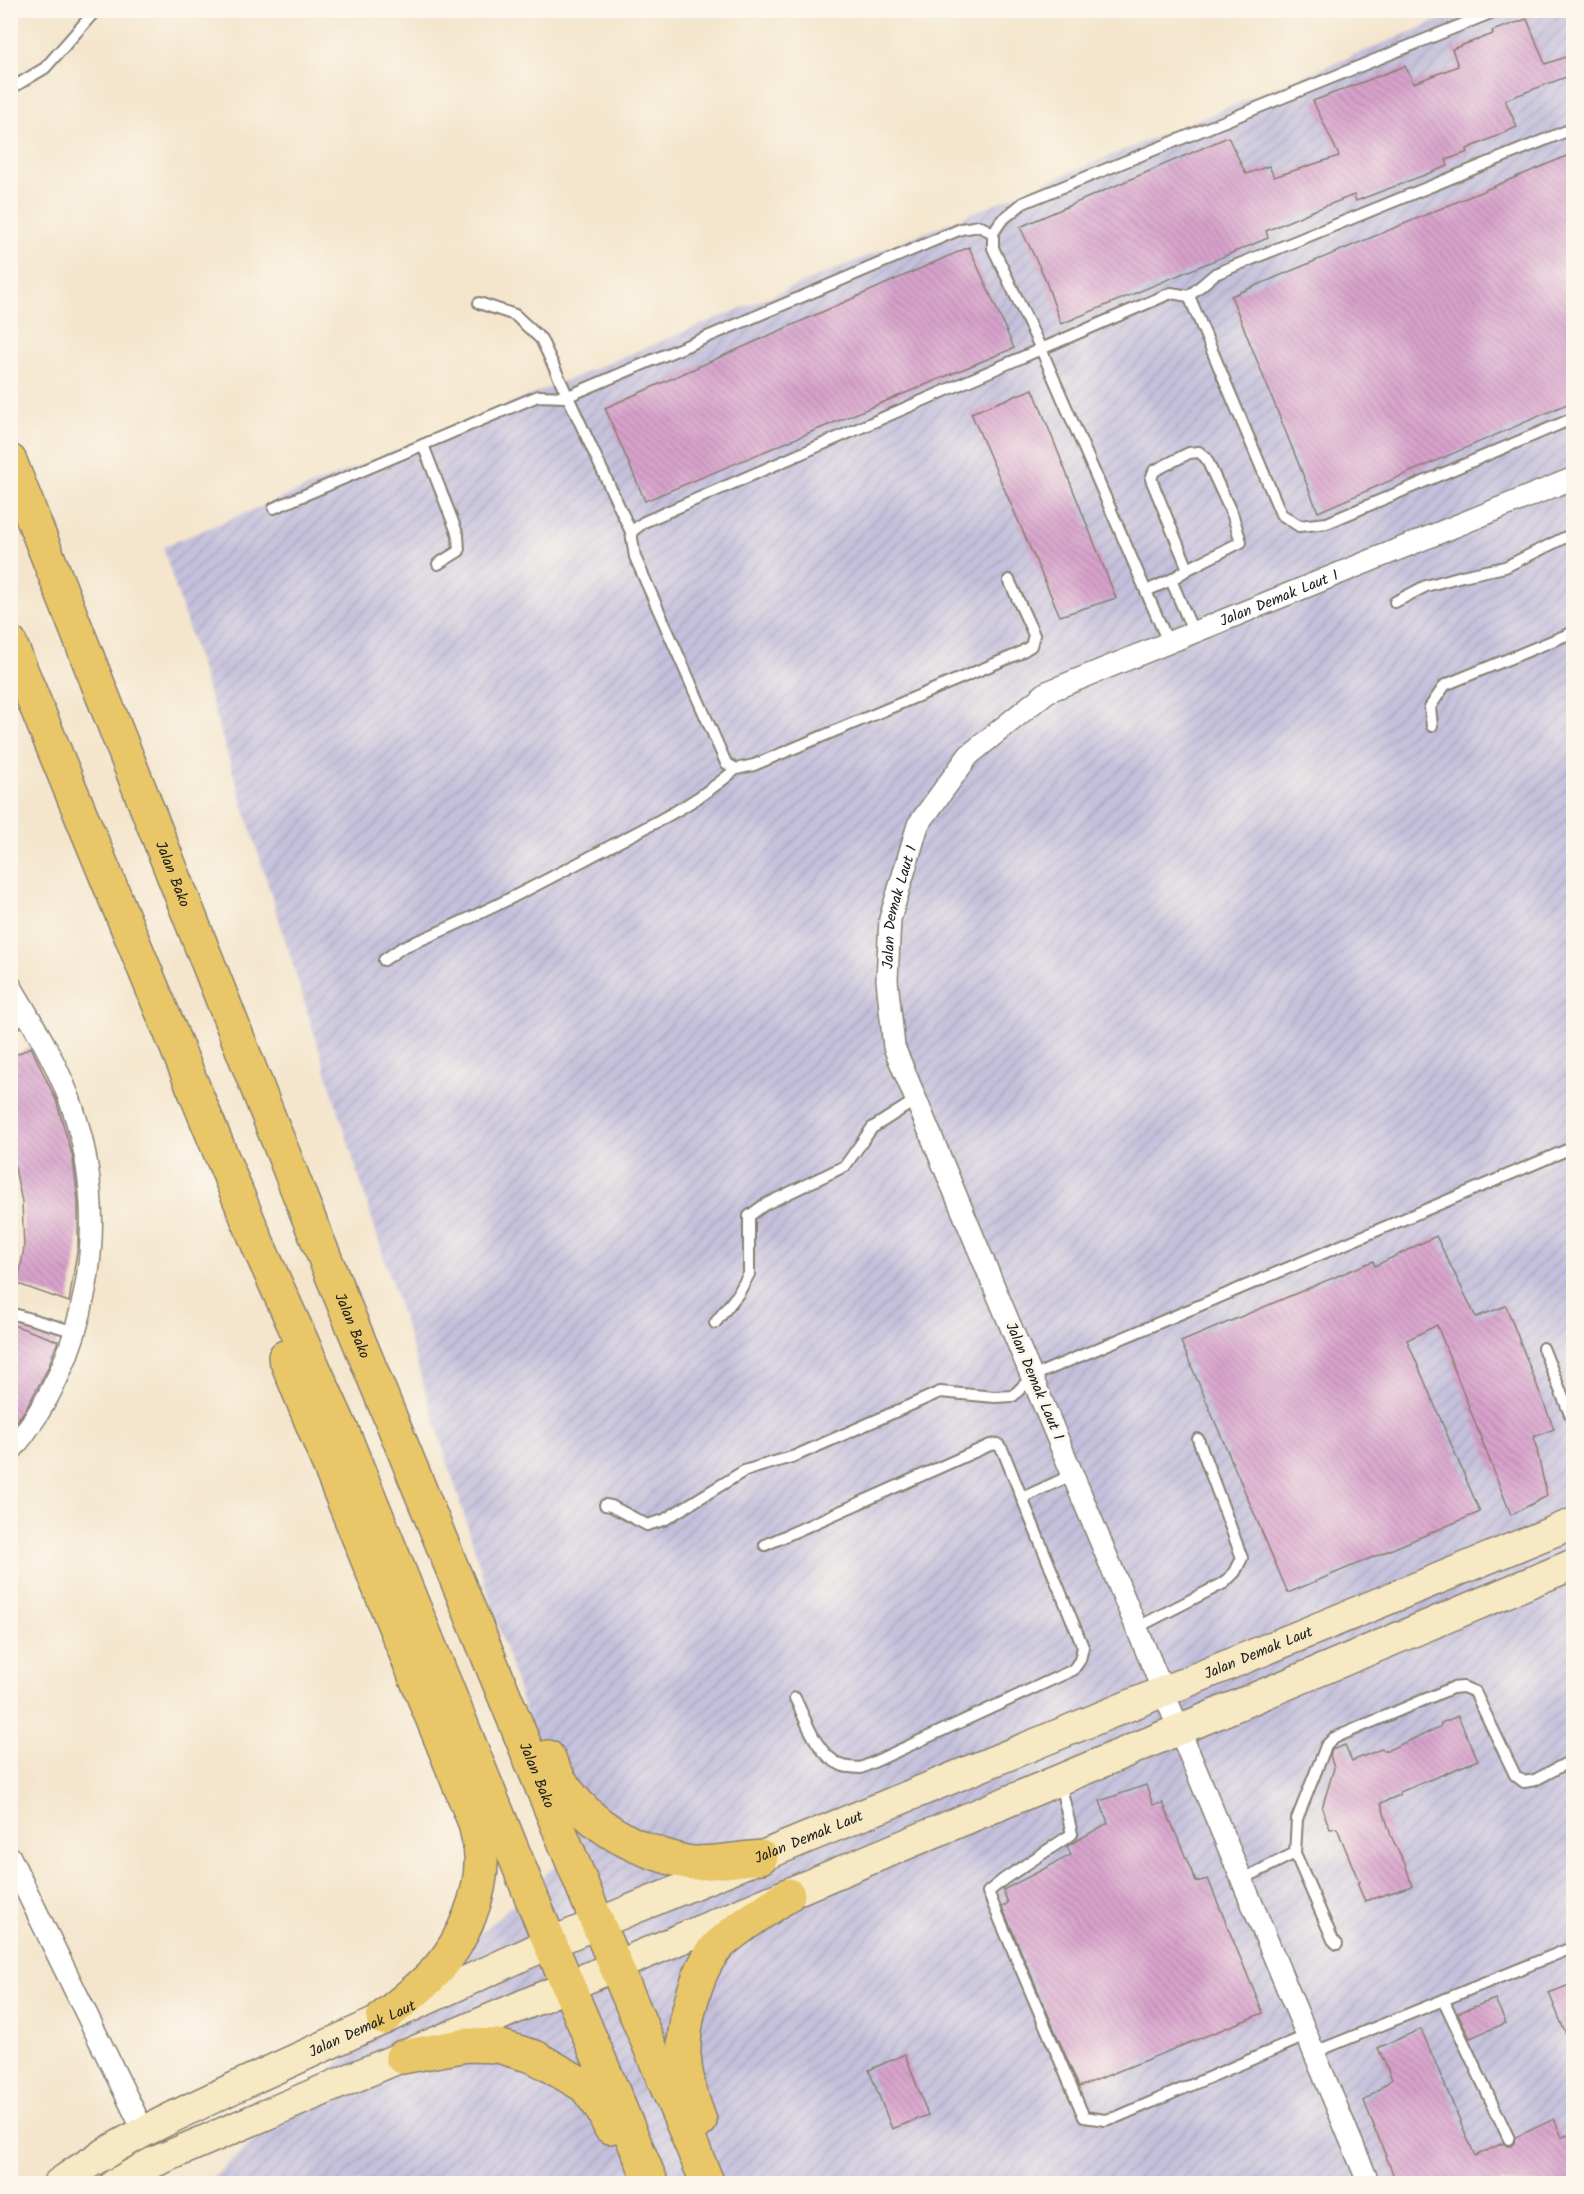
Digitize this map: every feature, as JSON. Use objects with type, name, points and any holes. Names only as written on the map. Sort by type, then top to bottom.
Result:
[{"type":"main road","name":"Jalan Bako","points":[[10,461],[313,1229],[598,1924],[708,2184]]},
{"type":"main road","points":[[10,643],[262,1254],[344,1435],[550,1943],[652,2184]]},
{"type":"main road","points":[[313,1229],[341,1259],[547,1754],[567,1793],[607,1830],[637,1847],[691,1863],[761,1857]]},
{"type":"main road","points":[[262,1254],[259,1294],[476,1823],[481,1855],[479,1882],[474,1904],[465,1926],[439,1968],[383,2018]]},
{"type":"main road","name":"Jalan Demak Laut","points":[[58,2184],[103,2153],[143,2130],[550,1943],[1574,1522]]},
{"type":"main road","points":[[115,2184],[152,2163],[568,1986],[1574,1564]]},
{"type":"main road","points":[[724,2184],[693,2103],[684,2054],[694,1990],[705,1965],[718,1947],[788,1894]]},
{"type":"main road","points":[[402,2057],[467,2045],[498,2046],[543,2061],[585,2086],[591,2093],[602,2109],[634,2184]]},
{"type":"street","name":"Jalan Demak Laut 1","points":[[1369,2184],[1165,1690],[894,1047],[887,980],[890,919],[918,825],[969,755],[1047,692],[1574,478]]},
{"type":"street","points":[[10,985],[19,1020],[63,1084],[74,1112],[83,1150],[91,1208],[86,1288],[67,1360],[29,1430],[10,1452]]},
{"type":"street","points":[[10,1857],[143,2130]]},
{"type":"lane","points":[[10,89],[45,68],[96,10]]},
{"type":"lane","points":[[1168,642],[1041,349],[993,248],[993,233],[1000,221],[1023,203],[1498,10]]},
{"type":"lane","points":[[1189,296],[1215,274],[1574,128]]},
{"type":"lane","points":[[274,508],[538,396],[566,397],[961,230],[979,226],[993,233]]},
{"type":"lane","points":[[631,532],[644,522],[1171,292],[1189,296]]},
{"type":"lane","points":[[1189,296],[1281,514],[1299,526],[1327,523],[1574,418]]},
{"type":"lane","points":[[479,303],[515,315],[541,339],[559,375],[566,397],[631,532],[636,557],[721,752],[726,763],[736,769]]},
{"type":"lane","points":[[423,445],[458,535],[459,551],[438,564]]},
{"type":"lane","points":[[1146,591],[1171,580],[1240,542],[1233,516],[1206,458],[1198,452],[1189,453],[1154,471],[1151,479],[1188,569]]},
{"type":"lane","points":[[1395,602],[1426,586],[1505,567],[1574,533]]},
{"type":"lane","points":[[384,960],[403,947],[545,880],[652,825],[710,791],[736,769],[765,760],[1018,654],[1031,646],[1034,634],[1009,580]]},
{"type":"lane","points":[[1171,580],[1193,631]]},
{"type":"lane","points":[[1432,726],[1430,707],[1444,685],[1574,632]]},
{"type":"lane","points":[[715,1323],[738,1294],[749,1274],[749,1216],[764,1205],[845,1167],[872,1128],[916,1100]]},
{"type":"lane","points":[[605,1505],[647,1525],[664,1520],[744,1471],[795,1456],[940,1392],[995,1397],[1013,1396],[1033,1376],[1574,1148]]},
{"type":"lane","points":[[10,1313],[76,1332]]},
{"type":"lane","points":[[1543,1348],[1574,1424]]},
{"type":"lane","points":[[1138,1627],[1224,1583],[1235,1572],[1242,1558],[1198,1439]]},
{"type":"lane","points":[[765,1545],[990,1445],[998,1444],[1003,1450],[1083,1647],[1080,1660],[1074,1670],[861,1768],[844,1766],[832,1760],[818,1744],[795,1698]]},
{"type":"lane","points":[[1022,1498],[1074,1474]]},
{"type":"lane","points":[[1338,1944],[1333,1940],[1295,1853],[1297,1819],[1326,1746],[1334,1738],[1452,1689],[1463,1687],[1475,1692],[1515,1775],[1524,1782],[1535,1780],[1568,1763],[1574,1765]]},
{"type":"lane","points":[[1059,1781],[1072,1834],[988,1892],[1084,2117],[1105,2120],[1117,2117],[1311,2043],[1444,2001],[1574,1947]]},
{"type":"lane","points":[[1243,1879],[1295,1853]]},
{"type":"lane","points":[[1444,2001],[1509,2139]]},
{"type":"shaded area","points":[[1461,11],[1573,11],[1573,2183],[207,2183],[569,1853],[163,547]]},
{"type":"building","points":[[1527,19],[1545,64],[1574,54],[1574,74],[1505,100],[1517,127],[1467,149],[1468,152],[1446,160],[1448,166],[1356,201],[1354,195],[1310,212],[1266,231],[1268,238],[1061,324],[1044,276],[1020,227],[1228,137],[1246,174],[1269,166],[1274,177],[1339,156],[1313,101],[1405,66],[1414,83],[1458,66],[1452,49],[1493,34],[1492,31]]},
{"type":"building","points":[[1574,153],[1574,401],[1318,512],[1231,296]]},
{"type":"building","points":[[969,247],[1014,348],[645,501],[605,408]]},
{"type":"building","points":[[1033,389],[1116,598],[1060,616],[971,413]]},
{"type":"building","points":[[31,1047],[56,1100],[73,1158],[78,1201],[78,1245],[69,1302],[18,1284],[24,1248],[22,1202],[10,1143],[10,1058]]},
{"type":"building","points":[[1436,1236],[1476,1317],[1506,1306],[1554,1429],[1534,1437],[1547,1496],[1511,1515],[1437,1325],[1407,1340],[1480,1512],[1288,1593],[1181,1342],[1373,1261],[1375,1266]]},
{"type":"building","points":[[10,1324],[58,1341],[47,1370],[26,1409],[10,1430]]},
{"type":"building","points":[[1458,1716],[1478,1760],[1400,1792],[1400,1795],[1381,1803],[1391,1836],[1405,1864],[1412,1886],[1365,1901],[1337,1828],[1330,1829],[1322,1808],[1334,1768],[1330,1755],[1332,1750],[1345,1745],[1352,1761],[1381,1749],[1386,1751],[1440,1727],[1441,1723]]},
{"type":"building","points":[[1146,1785],[1153,1805],[1163,1803],[1196,1882],[1208,1879],[1263,2013],[1079,2087],[1002,1907],[1008,1903],[1003,1890],[1071,1855],[1067,1846],[1108,1823],[1100,1801]]},
{"type":"building","points":[[1574,1983],[1574,2051],[1573,2052],[1549,1993]]},
{"type":"building","points":[[1495,1999],[1506,2023],[1470,2038],[1458,2013]]},
{"type":"building","points":[[1421,2029],[1475,2156],[1503,2143],[1512,2146],[1516,2137],[1554,2119],[1562,2137],[1574,2133],[1574,2184],[1397,2184],[1364,2101],[1392,2079],[1378,2048]]},
{"type":"building","points":[[905,2054],[928,2115],[892,2129],[869,2070]]}]
